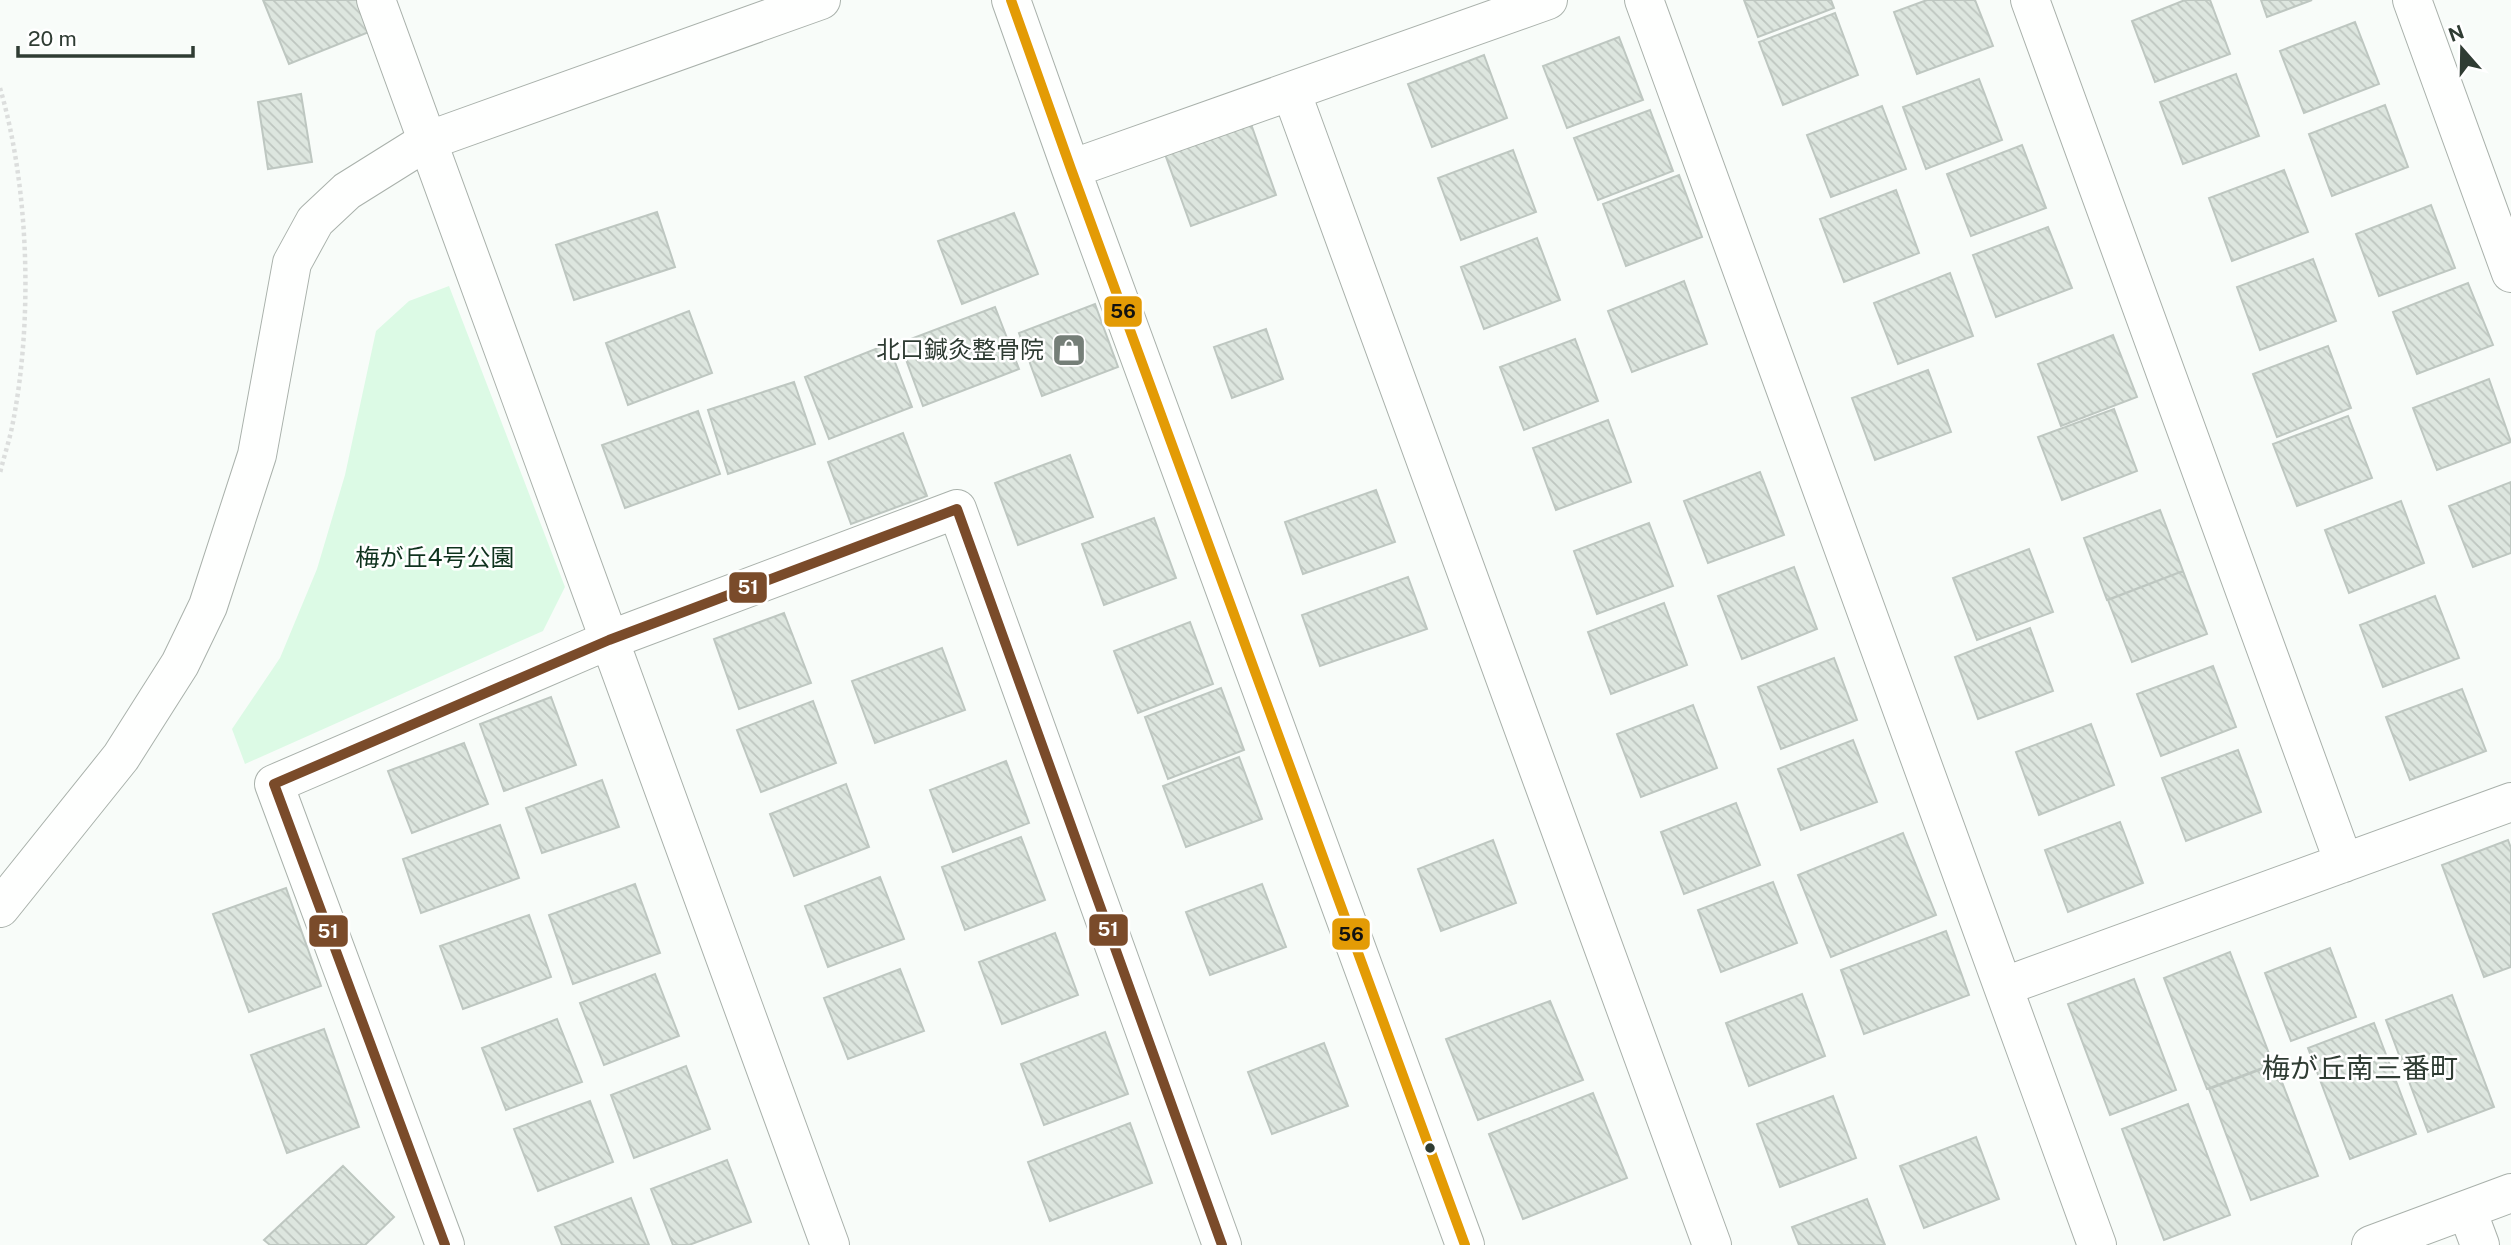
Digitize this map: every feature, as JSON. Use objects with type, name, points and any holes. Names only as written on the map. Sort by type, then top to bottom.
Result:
[{"type":"street","points":[[376,0],[831,1245]]},
{"type":"street","points":[[0,908],[121,757],[180,664],[208,606],[257,455],[292,263],[315,221],[347,191],[427,141],[769,9],[821,0]]},
{"type":"street","points":[[1011,0],[1465,1245]]},
{"type":"street","points":[[1071,169],[1548,0]]},
{"type":"street","points":[[1644,0],[2005,986],[2097,1245]]},
{"type":"street","points":[[2030,0],[2344,863]]},
{"type":"street","points":[[2412,0],[2511,273]]},
{"type":"street","points":[[1291,91],[1712,1245]]},
{"type":"street","points":[[438,1241],[274,784],[609,640],[957,509],[1222,1245]]},
{"type":"street","points":[[2005,986],[2511,802]]},
{"type":"street","points":[[2371,1245],[2511,1193]]},
{"type":"street","points":[[2467,1209],[2480,1245]]},
{"type":"path","points":[[0,88],[8,116],[18,184],[26,297],[13,421],[0,473]]},
{"type":"green space","name":"梅が丘4号公園","points":[[449,286],[565,587],[543,631],[245,764],[232,729],[280,658],[317,569],[345,475],[376,331],[409,301]]},
{"type":"building","points":[[263,0],[368,0],[379,28],[289,64]]},
{"type":"building","points":[[1744,0],[1831,0],[1834,8],[1758,37]]},
{"type":"building","points":[[1927,0],[1975,0],[1993,46],[1917,74],[1894,12]]},
{"type":"building","points":[[2185,0],[2210,0],[2230,54],[2155,82],[2132,21]]},
{"type":"building","points":[[2261,0],[2312,0],[2267,17]]},
{"type":"building","points":[[1835,13],[1858,75],[1783,105],[1759,42]]},
{"type":"building","points":[[2355,22],[2379,84],[2304,113],[2280,51]]},
{"type":"building","points":[[1619,37],[1643,100],[1567,128],[1543,66]]},
{"type":"building","points":[[1484,55],[1507,118],[1432,147],[1408,84]]},
{"type":"building","points":[[2236,74],[2259,136],[2183,164],[2160,102]]},
{"type":"building","points":[[1979,79],[2002,140],[1926,169],[1903,107]]},
{"type":"building","points":[[301,94],[312,162],[268,169],[258,102]]},
{"type":"building","points":[[2385,105],[2408,167],[2332,196],[2309,134]]},
{"type":"building","points":[[1882,106],[1906,169],[1831,197],[1807,135]]},
{"type":"building","points":[[1650,110],[1673,171],[1598,200],[1574,138]]},
{"type":"building","points":[[1251,124],[1276,195],[1191,226],[1165,154]]},
{"type":"building","points":[[2022,145],[2046,208],[1971,236],[1947,174]]},
{"type":"building","points":[[1513,150],[1536,212],[1461,240],[1438,178]]},
{"type":"building","points":[[2284,170],[2308,232],[2232,261],[2209,198]]},
{"type":"building","points":[[1679,175],[1702,237],[1626,266],[1603,204]]},
{"type":"building","points":[[1896,190],[1919,253],[1844,282],[1820,219]]},
{"type":"building","points":[[2431,205],[2455,268],[2379,296],[2356,234]]},
{"type":"building","points":[[657,212],[675,267],[574,300],[556,245]]},
{"type":"building","points":[[1014,213],[1038,274],[962,304],[938,241]]},
{"type":"building","points":[[2048,227],[2072,288],[1996,317],[1973,255]]},
{"type":"building","points":[[1537,238],[1560,300],[1484,329],[1461,267]]},
{"type":"building","points":[[2313,259],[2336,321],[2260,350],[2237,287]]},
{"type":"building","points":[[1950,273],[1973,336],[1898,364],[1874,303]]},
{"type":"building","points":[[1684,281],[1707,344],[1632,372],[1608,311]]},
{"type":"building","points":[[2468,283],[2493,345],[2417,374],[2393,312]]},
{"type":"building","name":"北口鍼灸整骨院","points":[[1095,304],[1118,367],[1042,396],[1019,333]]},
{"type":"building","points":[[995,307],[1019,369],[923,406],[900,343]]},
{"type":"building","points":[[689,311],[712,373],[628,405],[606,343]]},
{"type":"building","points":[[1266,329],[1283,379],[1232,398],[1214,347]]},
{"type":"building","points":[[2113,335],[2137,397],[2061,426],[2038,364]]},
{"type":"building","points":[[1575,339],[1598,401],[1524,430],[1500,367]]},
{"type":"building","points":[[888,344],[912,407],[829,439],[805,377]]},
{"type":"building","points":[[2328,346],[2351,408],[2277,437],[2253,374]]},
{"type":"building","points":[[1928,370],[1951,432],[1875,460],[1852,398]]},
{"type":"building","points":[[2489,379],[2511,442],[2437,470],[2413,408]]},
{"type":"building","points":[[794,382],[815,444],[728,474],[708,410]]},
{"type":"building","points":[[2114,409],[2137,471],[2062,500],[2038,437]]},
{"type":"building","points":[[698,411],[720,474],[625,508],[602,445]]},
{"type":"building","points":[[2348,416],[2372,478],[2297,506],[2273,444]]},
{"type":"building","points":[[1608,420],[1631,482],[1556,510],[1533,448]]},
{"type":"building","points":[[903,433],[927,496],[851,524],[828,462]]},
{"type":"building","points":[[1070,455],[1093,517],[1018,545],[995,483]]},
{"type":"building","points":[[1760,472],[1784,535],[1708,563],[1684,501]]},
{"type":"building","points":[[2511,482],[2511,553],[2473,567],[2449,506]]},
{"type":"building","points":[[1376,490],[1395,542],[1303,574],[1285,522]]},
{"type":"building","points":[[2401,501],[2424,563],[2349,593],[2325,530]]},
{"type":"building","points":[[2160,510],[2183,571],[2107,600],[2084,538]]},
{"type":"building","points":[[1154,518],[1176,578],[1104,605],[1082,544]]},
{"type":"building","points":[[1649,523],[1673,586],[1597,614],[1574,551]]},
{"type":"building","points":[[2029,549],[2053,612],[1977,640],[1953,578]]},
{"type":"building","points":[[1794,567],[1817,629],[1742,659],[1718,596]]},
{"type":"building","points":[[2183,571],[2207,634],[2132,662],[2108,600]]},
{"type":"building","points":[[1408,577],[1427,629],[1320,666],[1302,615]]},
{"type":"building","points":[[2435,596],[2459,658],[2383,687],[2360,625]]},
{"type":"building","points":[[1664,603],[1687,665],[1611,694],[1588,632]]},
{"type":"building","points":[[784,613],[811,683],[739,709],[714,639]]},
{"type":"building","points":[[1190,622],[1213,684],[1138,713],[1114,651]]},
{"type":"building","points":[[2030,628],[2053,691],[1978,719],[1955,657]]},
{"type":"building","points":[[942,648],[965,710],[875,743],[852,681]]},
{"type":"building","points":[[1834,658],[1857,720],[1781,749],[1758,687]]},
{"type":"building","points":[[2213,666],[2236,727],[2161,756],[2137,694]]},
{"type":"building","points":[[1221,688],[1244,750],[1168,779],[1145,717]]},
{"type":"building","points":[[2462,689],[2486,751],[2410,780],[2386,717]]},
{"type":"building","points":[[551,697],[576,765],[504,791],[480,724]]},
{"type":"building","points":[[813,701],[836,763],[761,792],[737,730]]},
{"type":"building","points":[[1693,705],[1717,768],[1641,797],[1617,734]]},
{"type":"building","points":[[2091,724],[2114,785],[2039,815],[2016,752]]},
{"type":"building","points":[[1853,740],[1877,802],[1801,830],[1778,769]]},
{"type":"building","points":[[464,743],[488,804],[412,833],[388,771]]},
{"type":"building","points":[[2238,750],[2261,812],[2186,841],[2162,778]]},
{"type":"building","points":[[1239,757],[1262,819],[1186,847],[1163,786]]},
{"type":"building","points":[[1006,761],[1029,823],[953,852],[930,790]]},
{"type":"building","points":[[602,780],[619,827],[542,853],[526,808]]},
{"type":"building","points":[[846,784],[869,847],[794,876],[770,814]]},
{"type":"building","points":[[1736,803],[1760,865],[1684,894],[1661,832]]},
{"type":"building","points":[[2120,822],[2143,883],[2068,912],[2045,850]]},
{"type":"building","points":[[500,825],[519,878],[421,913],[403,859]]},
{"type":"building","points":[[1903,833],[1936,915],[1831,957],[1798,875]]},
{"type":"building","points":[[1021,837],[1045,900],[965,930],[942,867]]},
{"type":"building","points":[[1493,840],[1516,903],[1441,931],[1418,869]]},
{"type":"building","points":[[2508,840],[2511,848],[2511,967],[2484,977],[2442,865]]},
{"type":"building","points":[[880,877],[904,939],[828,967],[805,906]]},
{"type":"building","points":[[1773,882],[1797,943],[1721,972],[1698,910]]},
{"type":"building","points":[[635,884],[660,953],[573,984],[549,915]]},
{"type":"building","points":[[1262,884],[1286,947],[1210,975],[1186,912]]},
{"type":"building","points":[[286,888],[321,986],[249,1012],[213,914]]},
{"type":"building","points":[[529,915],[551,977],[463,1009],[440,946]]},
{"type":"building","points":[[1946,931],[1969,995],[1864,1034],[1841,970]]},
{"type":"building","points":[[1055,933],[1078,995],[1002,1024],[979,962]]},
{"type":"building","points":[[2330,948],[2356,1017],[2291,1041],[2265,973]]},
{"type":"building","points":[[2230,952],[2273,1064],[2207,1089],[2164,978]]},
{"type":"building","points":[[900,969],[924,1031],[848,1059],[824,998]]},
{"type":"building","points":[[655,974],[679,1036],[604,1065],[580,1003]]},
{"type":"building","points":[[2134,979],[2176,1090],[2110,1115],[2068,1004]]},
{"type":"building","points":[[1802,994],[1825,1056],[1749,1086],[1726,1023]]},
{"type":"building","points":[[2452,995],[2494,1107],[2428,1132],[2386,1020]]},
{"type":"building","points":[[1550,1001],[1583,1080],[1478,1120],[1446,1039]]},
{"type":"building","points":[[557,1019],[582,1082],[506,1110],[482,1048]]},
{"type":"building","points":[[2374,1023],[2416,1134],[2350,1159],[2308,1048]]},
{"type":"building","points":[[324,1029],[359,1127],[287,1153],[251,1055]]},
{"type":"building","points":[[1105,1032],[1128,1094],[1044,1125],[1021,1064]]},
{"type":"building","points":[[1324,1043],[1348,1106],[1272,1134],[1248,1072]]},
{"type":"building","points":[[2275,1064],[2318,1176],[2251,1200],[2209,1089]]},
{"type":"building","points":[[686,1066],[710,1129],[634,1158],[611,1095]]},
{"type":"building","points":[[1593,1093],[1627,1178],[1523,1219],[1489,1134]]},
{"type":"building","points":[[1833,1096],[1856,1158],[1780,1187],[1757,1124]]},
{"type":"building","points":[[590,1101],[613,1162],[538,1191],[514,1129]]},
{"type":"building","points":[[2188,1104],[2230,1215],[2164,1240],[2122,1129]]},
{"type":"building","points":[[1130,1123],[1152,1183],[1050,1221],[1028,1162]]},
{"type":"building","points":[[1976,1137],[1999,1199],[1924,1228],[1900,1166]]},
{"type":"building","points":[[727,1160],[751,1222],[689,1245],[673,1245],[651,1189]]},
{"type":"building","points":[[343,1166],[394,1217],[365,1245],[270,1245],[264,1240]]},
{"type":"building","points":[[631,1198],[649,1245],[562,1245],[555,1227]]},
{"type":"building","points":[[1867,1199],[1885,1245],[1799,1245],[1792,1227]]},
{"type":"transit line","name":"56","points":[[1011,0],[1465,1245]]},
{"type":"transit line","name":"51","points":[[445,1245],[274,784],[609,640],[957,509],[1222,1245]]},
{"type":"place","name":"北口鍼灸整骨院","points":[[1069,350]]},
{"type":"district","name":"梅が丘南三番町","points":[[2360,1068]]}]
